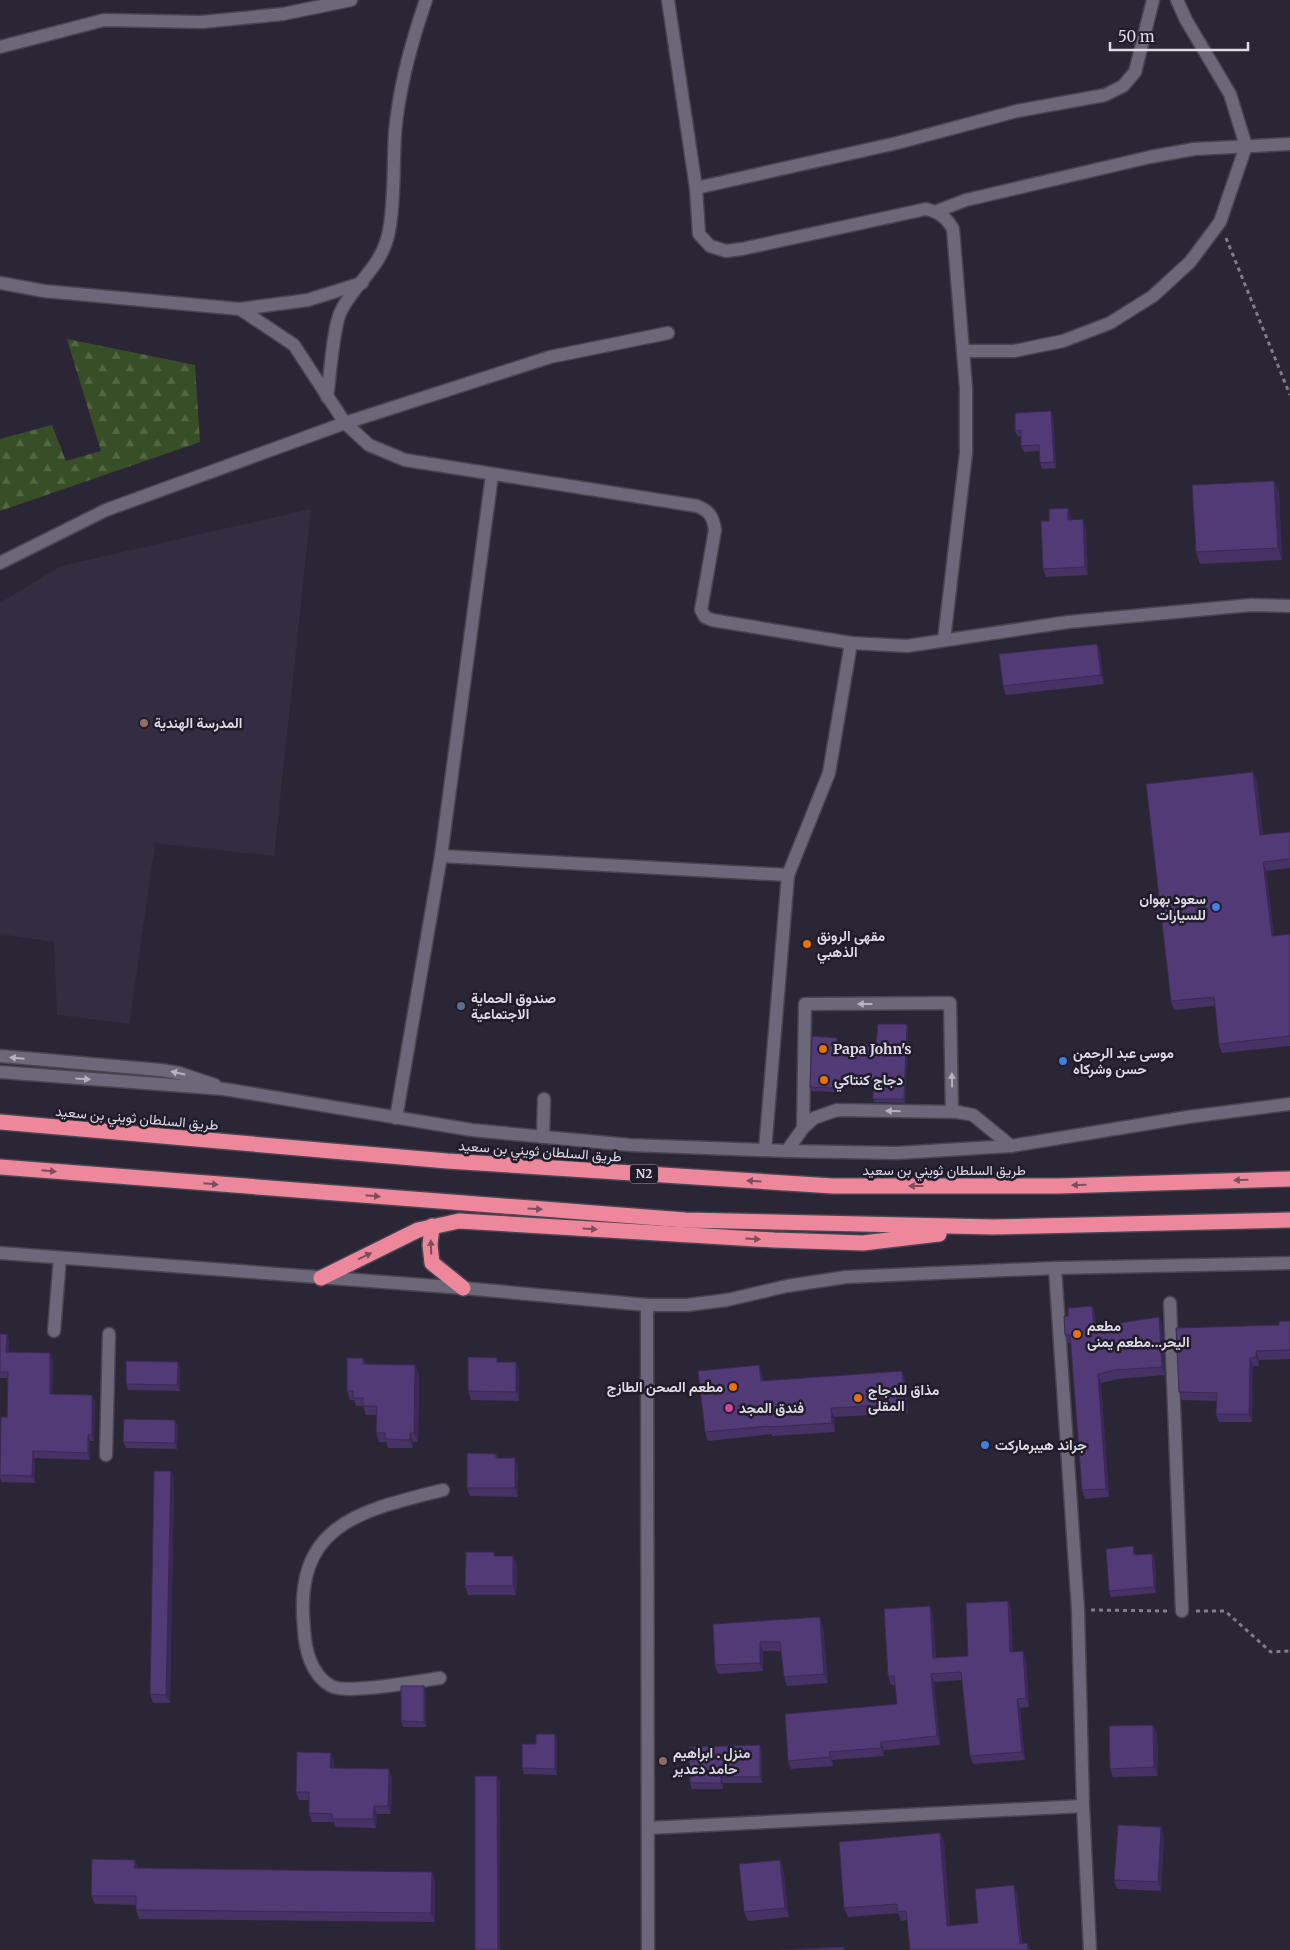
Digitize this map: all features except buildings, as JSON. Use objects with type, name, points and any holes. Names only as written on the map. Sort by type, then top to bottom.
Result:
[{"type":"highway","name":"طريق السلطان ثويني بن سعيد","points":[[0,1122],[447,1162],[833,1186],[1059,1186],[1290,1179]]},
{"type":"highway","points":[[0,1167],[685,1220],[993,1227],[1290,1220]]},
{"type":"highway","points":[[321,1278],[418,1230],[459,1221],[774,1240],[863,1243],[993,1227]]},
{"type":"highway","points":[[432,1226],[430,1245],[432,1263],[463,1288]]},
{"type":"street","points":[[0,47],[104,20],[202,22],[283,14],[350,0]]},
{"type":"street","points":[[327,398],[339,314],[347,299],[363,282],[381,256],[389,232],[398,112],[409,49],[426,0]]},
{"type":"street","points":[[668,0],[696,188],[699,234],[710,246],[726,251],[926,209],[937,211],[947,218],[953,229],[966,388],[966,453],[944,640]]},
{"type":"street","points":[[696,188],[897,143],[1017,111],[1105,95],[1123,86],[1135,72],[1153,0]]},
{"type":"street","points":[[963,351],[1014,351],[1055,343],[1110,323],[1153,296],[1190,262],[1220,222],[1246,146],[1230,94],[1176,0]]},
{"type":"street","points":[[937,211],[966,200],[1150,157],[1194,149],[1290,144]]},
{"type":"street","points":[[0,283],[44,291],[240,310],[308,300],[363,282]]},
{"type":"street","points":[[240,310],[294,345],[345,423],[369,444],[405,460],[697,506],[708,510],[714,519],[714,530],[701,610],[705,617],[712,620],[851,644],[907,646],[1068,622],[1251,605],[1290,606]]},
{"type":"street","points":[[0,563],[106,510],[345,423],[550,357],[668,333]]},
{"type":"street","points":[[396,1118],[441,856],[492,475]]},
{"type":"street","points":[[765,1150],[788,875],[829,773],[851,644]]},
{"type":"street","points":[[441,856],[788,875]]},
{"type":"street","points":[[803,1128],[805,1004],[950,1003],[952,1111],[973,1115],[1011,1146]]},
{"type":"street","points":[[0,1056],[160,1070],[194,1077],[224,1089]]},
{"type":"street","points":[[0,1072],[224,1089],[472,1130],[630,1145],[786,1151],[897,1153],[1011,1146],[1188,1117],[1290,1104]]},
{"type":"street","points":[[543,1137],[544,1099]]},
{"type":"street","points":[[786,1151],[803,1128],[814,1118],[837,1110],[959,1112]]},
{"type":"street","points":[[0,1253],[463,1288],[647,1305],[687,1305],[727,1300],[787,1286],[846,1277],[1055,1268],[1290,1263]]},
{"type":"street","points":[[54,1331],[60,1258]]},
{"type":"street","points":[[1055,1268],[1078,1610],[1082,1806],[1090,1950]]},
{"type":"street","points":[[1170,1303],[1182,1611]]},
{"type":"street","points":[[647,1305],[648,1950]]},
{"type":"street","points":[[106,1454],[109,1334]]},
{"type":"street","points":[[440,1678],[348,1690],[330,1686],[315,1669],[306,1650],[303,1596],[305,1576],[315,1552],[330,1534],[354,1517],[393,1502],[442,1490]]},
{"type":"street","points":[[648,1828],[1082,1806]]},
{"type":"path","points":[[1220,222],[1290,395]]},
{"type":"shaded area","name":"المدرسة الهندية","points":[[311,509],[274,856],[155,843],[129,1024],[57,1015],[54,942],[0,934],[0,603],[61,566]]},
{"type":"green space","points":[[67,339],[195,365],[200,442],[0,511],[0,439],[52,425],[66,461],[101,451]]},
{"type":"place","name":"المدرسة الهندية","points":[[144,723]]},
{"type":"place","name":"سعود بهوان للسيارات","points":[[1216,907]]},
{"type":"place","name":"مقهى الرونق الذهبي","points":[[807,944]]},
{"type":"place","name":"صندوق الحماية الاجتماعية","points":[[461,1006]]},
{"type":"place","name":"Papa John's","points":[[823,1049]]},
{"type":"place","name":"موسى عبد الرحمن حسن وشركاه","points":[[1063,1061]]},
{"type":"place","name":"دجاج كنتاكي","points":[[824,1080]]},
{"type":"place","name":"مطعم اليحر...مطعم يمنى","points":[[1077,1334]]},
{"type":"place","name":"مطعم الصحن الطازج","points":[[733,1387]]},
{"type":"place","name":"مذاق للدجاج المقلى","points":[[858,1398]]},
{"type":"place","name":"فندق المجد","points":[[729,1408]]},
{"type":"place","name":"جراند ه‍يبرماركت","points":[[985,1445]]},
{"type":"place","name":"منزل . ابراهيم حامد دعدير","points":[[663,1761]]}]
